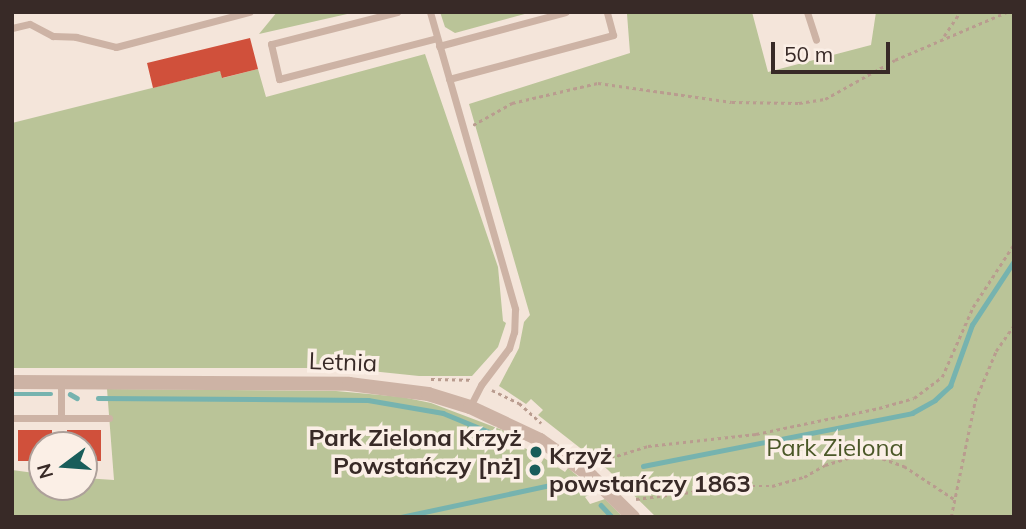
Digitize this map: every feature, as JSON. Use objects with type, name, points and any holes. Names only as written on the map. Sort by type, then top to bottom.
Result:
[{"type":"street","name":"Letnia","points":[[12,382],[366,385],[413,391],[470,407],[526,432],[565,456],[605,488],[633,517]]},
{"type":"lane","points":[[12,28],[30,24],[53,36],[76,37],[116,47],[249,12]]},
{"type":"lane","points":[[397,12],[271,44],[279,79],[566,12]]},
{"type":"lane","points":[[430,12],[511,294],[515,319],[509,348],[481,385],[470,407]]},
{"type":"lane","points":[[449,79],[613,35],[607,12]]},
{"type":"lane","points":[[807,12],[816,40]]},
{"type":"lane","points":[[61,382],[61,418]]},
{"type":"lane","points":[[12,418],[108,418]]},
{"type":"path","points":[[943,38],[960,12]]},
{"type":"path","points":[[463,131],[512,103],[598,83],[732,102],[799,103],[825,99],[895,60],[1007,12]]},
{"type":"path","points":[[593,463],[648,446],[756,434],[914,398],[942,377],[973,307],[1014,244]]},
{"type":"path","points":[[951,517],[975,401],[996,351],[1014,325]]},
{"type":"path","points":[[633,499],[738,486],[772,486],[804,477],[825,465],[848,458],[876,456],[904,466],[954,499]]},
{"type":"green space","points":[[277,12],[356,12],[259,34]]},
{"type":"green space","points":[[440,12],[532,12],[455,33],[445,27]]},
{"type":"green space","name":"Park Zielona","points":[[752,12],[768,72],[871,45],[876,12],[1014,12],[1014,517],[656,517],[607,469],[538,415],[543,410],[531,399],[526,404],[499,386],[519,348],[524,322],[530,315],[469,104],[630,53],[627,14]]},
{"type":"green space","points":[[425,54],[498,267],[503,321],[506,323],[498,347],[472,376],[419,376],[342,368],[12,368],[12,123],[220,71],[223,78],[258,69],[266,97]]},
{"type":"green space","points":[[107,389],[336,391],[402,397],[431,403],[505,431],[503,435],[510,441],[541,456],[533,470],[536,472],[544,458],[565,472],[568,468],[592,488],[592,493],[585,497],[590,504],[605,499],[623,517],[12,517],[12,470],[28,472],[28,501],[98,501],[98,479],[114,480]]},
{"type":"building","points":[[250,38],[258,69],[222,78],[220,71],[153,88],[147,63]]},
{"type":"building","points":[[18,430],[52,430],[28,431],[28,461],[18,461]]},
{"type":"building","points":[[101,430],[101,461],[98,461],[98,431],[67,431]]},
{"type":"waterway","points":[[643,466],[912,413],[935,400],[950,386],[972,325],[1014,261]]},
{"type":"waterway","points":[[12,394],[51,394]]},
{"type":"waterway","points":[[70,394],[77,398]]},
{"type":"waterway","points":[[98,398],[368,400],[443,413],[499,436]]},
{"type":"waterway","points":[[401,517],[569,481],[586,492]]},
{"type":"waterway","points":[[601,505],[612,517]]},
{"type":"place","name":"Park Zielona Krzyż Powstańczy [nż]","points":[[536,452]]},
{"type":"place","name":"Krzyż powstańczy 1863","points":[[535,470]]}]
